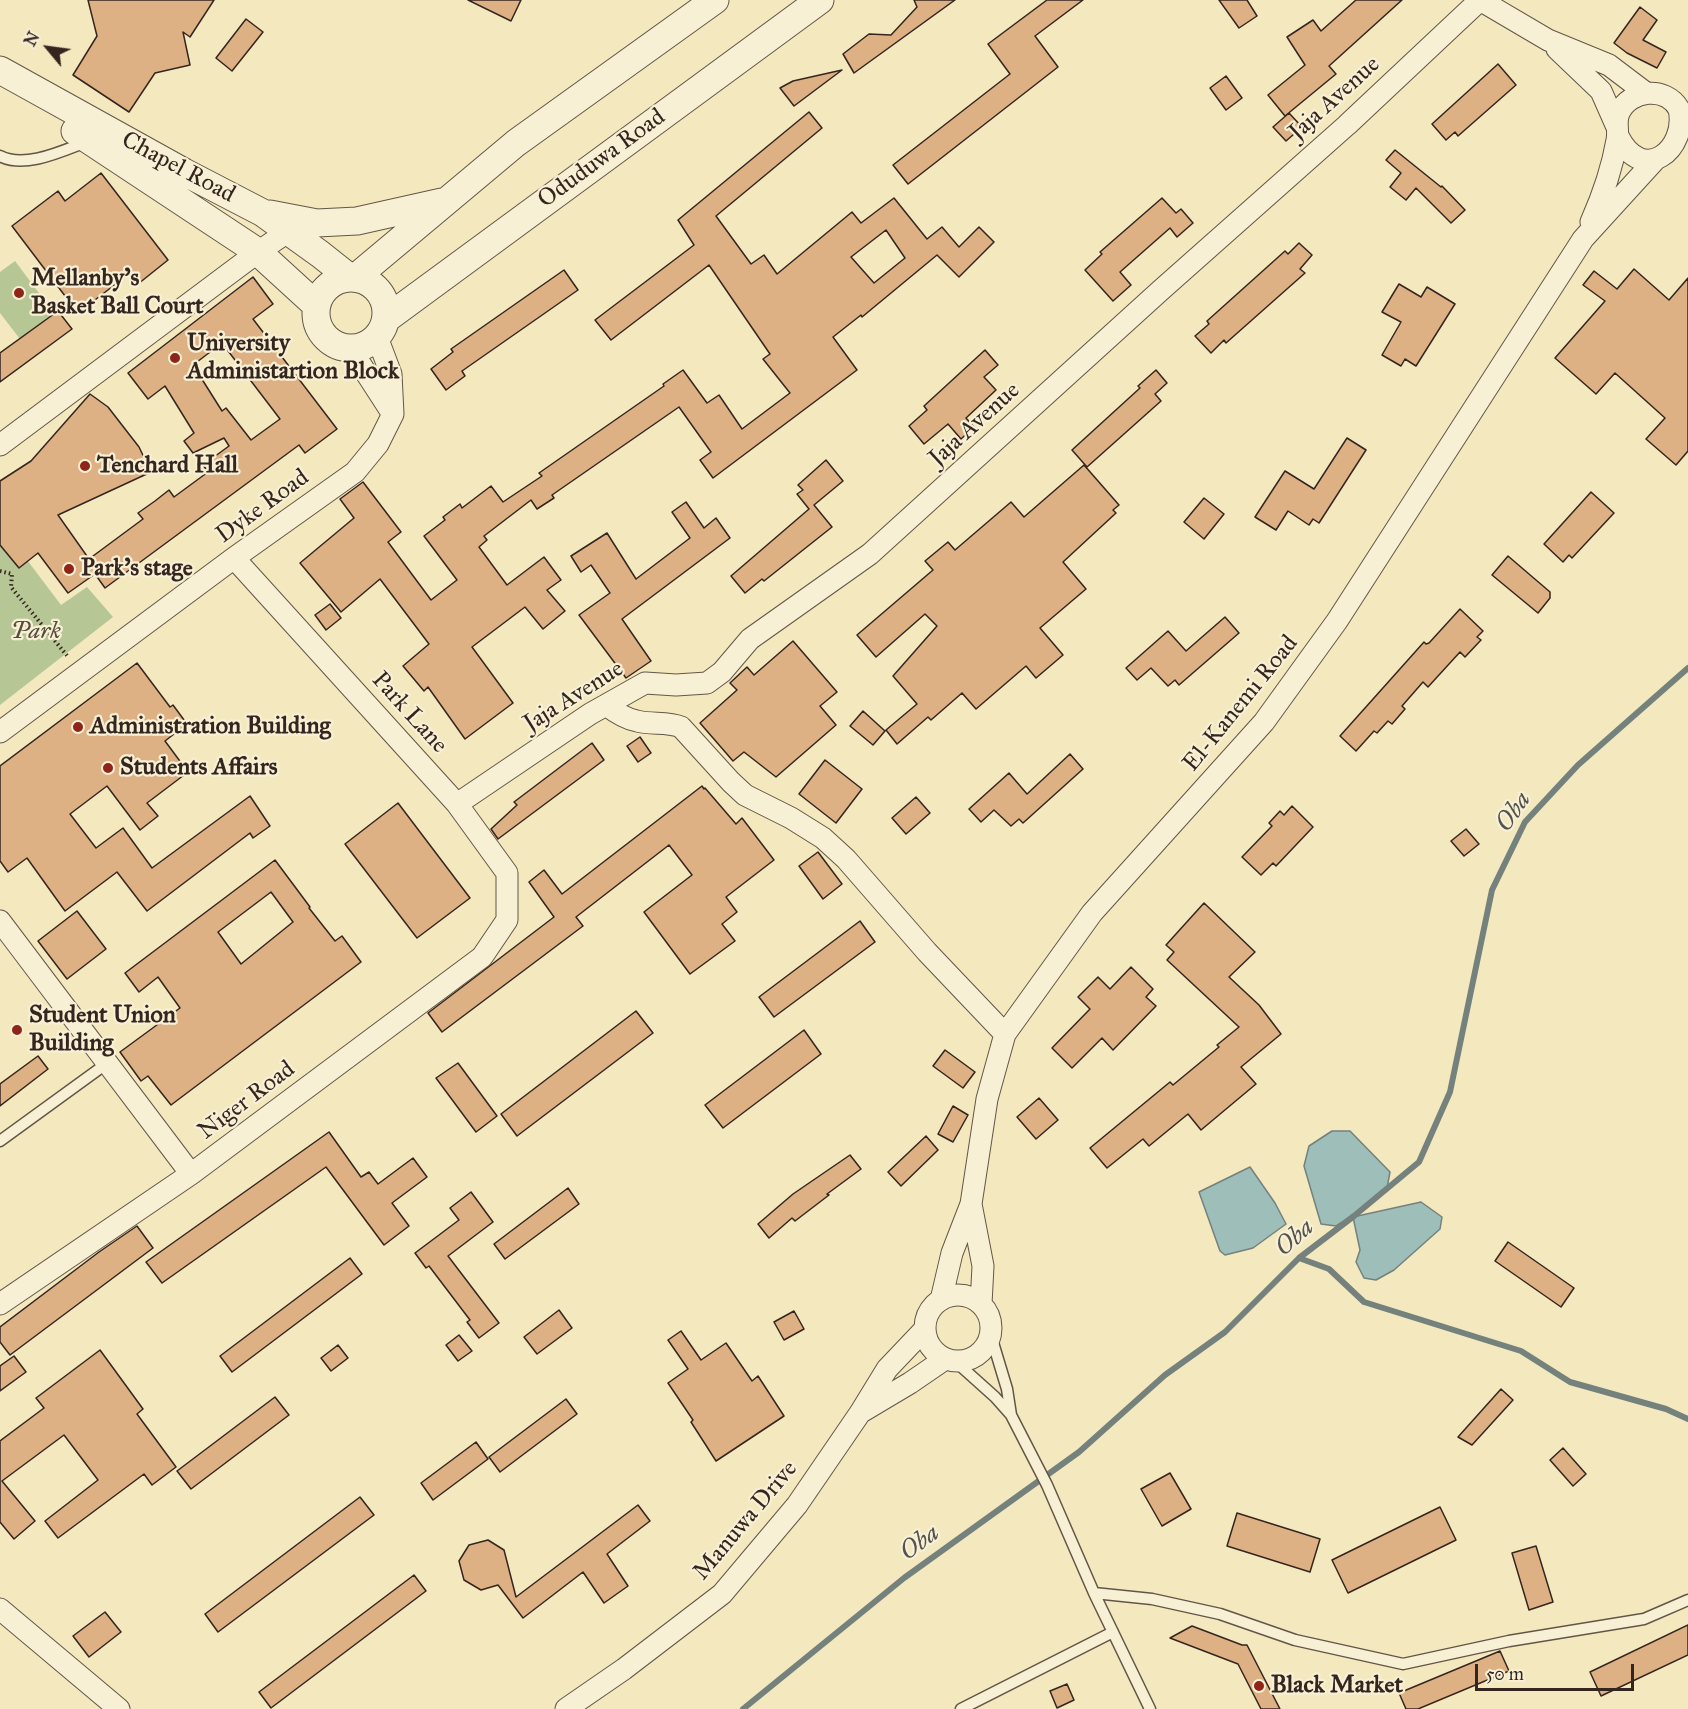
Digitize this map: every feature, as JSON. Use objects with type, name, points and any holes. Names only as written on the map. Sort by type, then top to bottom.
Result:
[{"type":"street","points":[[352,277],[367,281],[376,287],[386,307],[381,328],[360,347],[350,348],[333,344],[326,338],[317,323],[316,305],[328,286],[338,280],[352,277],[516,143],[715,0]]},
{"type":"street","name":"Oduduwa Road","points":[[381,328],[820,0]]},
{"type":"street","points":[[1480,0],[1548,40],[1609,65],[1646,93]]},
{"type":"street","name":"Jaja Avenue","points":[[457,804],[606,705],[645,683],[676,685],[707,683],[722,672],[750,639],[870,554],[1347,125],[1480,0]]},
{"type":"street","points":[[1548,40],[1601,91],[1623,147],[1632,156],[1643,160],[1655,160],[1666,157],[1682,147],[1683,106],[1659,93],[1635,96],[1625,103],[1619,113],[1617,131]]},
{"type":"street","name":"Chapel Road","points":[[0,70],[263,213],[352,277]]},
{"type":"street","name":"Chapel Road","points":[[0,90],[90,140],[258,252],[316,305]]},
{"type":"street","name":"El-Kanemi Road","points":[[941,1300],[952,1253],[971,1204],[987,1099],[1005,1034],[1092,913],[1264,722],[1331,631],[1583,239],[1607,186],[1617,131]]},
{"type":"street","name":"El-Kanemi Road","points":[[1583,239],[1655,160]]},
{"type":"street","points":[[263,213],[317,223],[357,222],[446,201]]},
{"type":"street","points":[[0,445],[289,231]]},
{"type":"street","name":"Dyke Road","points":[[0,732],[234,558],[355,472],[378,444],[393,414],[391,374],[381,328]]},
{"type":"street","points":[[350,348],[393,414]]},
{"type":"street","name":"Park Lane","points":[[234,558],[457,804],[507,873],[507,920]]},
{"type":"street","points":[[606,705],[637,721],[667,723],[681,727],[731,782],[746,795],[791,818],[823,838],[846,860],[927,952],[1005,1034]]},
{"type":"street","name":"Niger Road","points":[[0,1304],[191,1174],[482,957],[507,920]]},
{"type":"street","points":[[0,921],[191,1174]]},
{"type":"street","name":"El-Kanemi Road","points":[[971,1204],[983,1266],[981,1304]]},
{"type":"street","points":[[963,1295],[981,1304],[992,1324],[991,1336],[986,1347],[978,1355],[968,1360],[950,1360],[935,1352],[928,1343],[925,1329],[932,1307],[941,1300],[963,1295]]},
{"type":"street","name":"Manuwa Drive","points":[[566,1709],[624,1669],[722,1594],[797,1505],[887,1370],[925,1329]]},
{"type":"street","name":"Manuwa Drive","points":[[860,1413],[950,1360]]},
{"type":"street","points":[[0,1609],[119,1709]]},
{"type":"lane","points":[[0,156],[27,160],[49,157],[90,140]]},
{"type":"lane","points":[[0,1142],[106,1064]]},
{"type":"lane","points":[[991,1336],[1011,1415],[1047,1485],[1094,1593],[1150,1709]]},
{"type":"lane","points":[[950,1360],[995,1397],[1011,1415]]},
{"type":"lane","points":[[1094,1593],[1152,1599],[1220,1614],[1295,1640],[1403,1664],[1509,1641],[1644,1619],[1688,1600]]},
{"type":"lane","points":[[961,1709],[1113,1632]]},
{"type":"path","points":[[0,571],[12,574],[11,587],[81,672]]},
{"type":"green space","name":"Mellanby's Basket Ball Court","points":[[15,261],[57,317],[23,343],[0,313],[0,272]]},
{"type":"green space","name":"Park","points":[[9,536],[61,605],[87,587],[113,617],[0,705],[0,542]]},
{"type":"water","points":[[1332,1131],[1350,1131],[1390,1172],[1387,1188],[1336,1226],[1321,1224],[1304,1166],[1309,1146]]},
{"type":"water","points":[[1250,1167],[1275,1203],[1286,1224],[1253,1248],[1225,1255],[1220,1251],[1199,1192]]},
{"type":"water","points":[[1421,1202],[1442,1217],[1440,1229],[1394,1270],[1376,1280],[1364,1278],[1356,1262],[1360,1250],[1353,1217]]},
{"type":"building","points":[[88,0],[214,0],[190,37],[183,32],[190,65],[155,73],[129,112],[73,75],[97,36]]},
{"type":"building","points":[[468,0],[521,0],[511,21]]},
{"type":"building","points":[[914,0],[955,0],[854,73],[843,54],[869,34],[891,35],[917,7]]},
{"type":"building","points":[[1047,0],[1083,0],[1035,36],[1058,67],[908,184],[893,165],[1010,74],[988,44]]},
{"type":"building","points":[[1219,0],[1247,0],[1257,16],[1239,28]]},
{"type":"building","points":[[1356,0],[1402,0],[1329,66],[1336,74],[1285,116],[1268,95],[1305,65],[1287,37],[1313,20],[1321,31]]},
{"type":"building","points":[[1640,7],[1657,20],[1643,40],[1666,52],[1657,68],[1627,53],[1614,43]]},
{"type":"building","points":[[246,19],[263,32],[232,71],[216,58]]},
{"type":"building","points":[[1498,64],[1516,85],[1458,136],[1455,132],[1446,140],[1432,124]]},
{"type":"building","points":[[842,70],[794,106],[780,88],[793,81]]},
{"type":"building","points":[[1226,76],[1242,98],[1226,110],[1210,88]]},
{"type":"building","points":[[809,112],[822,128],[716,216],[751,264],[764,255],[777,274],[852,212],[861,223],[894,198],[927,239],[942,227],[959,247],[979,227],[994,242],[959,277],[937,255],[862,317],[861,315],[833,337],[857,370],[713,478],[700,460],[711,452],[679,407],[552,495],[554,498],[537,509],[531,500],[484,536],[487,540],[479,547],[507,585],[544,557],[561,580],[547,590],[565,611],[543,629],[525,607],[472,647],[513,703],[465,739],[428,687],[424,691],[403,666],[429,644],[380,579],[341,612],[300,563],[354,518],[340,499],[363,482],[401,532],[388,542],[431,600],[457,580],[424,536],[445,520],[443,517],[460,504],[462,508],[491,486],[503,502],[542,476],[539,473],[664,386],[663,384],[683,370],[707,403],[719,395],[742,429],[790,393],[763,359],[770,354],[709,265],[611,340],[595,320],[694,245],[678,220]],"holes":[[[886,230],[905,258],[874,283],[851,257]]]},
{"type":"building","points":[[1289,113],[1302,127],[1286,141],[1273,127]]},
{"type":"building","points":[[1395,150],[1442,186],[1465,210],[1451,223],[1416,188],[1406,200],[1390,187],[1401,173],[1386,160]]},
{"type":"building","points":[[101,173],[168,260],[138,284],[130,273],[78,313],[12,226],[58,191],[65,201]]},
{"type":"building","points":[[1162,198],[1176,213],[1181,209],[1193,223],[1177,237],[1170,228],[1120,272],[1131,285],[1113,301],[1085,270],[1102,254],[1100,252]]},
{"type":"building","points":[[1299,243],[1312,255],[1300,269],[1305,273],[1226,343],[1224,340],[1211,353],[1195,336],[1209,324],[1207,321],[1285,251],[1288,254]]},
{"type":"building","points":[[1634,269],[1669,300],[1688,278],[1688,451],[1676,465],[1646,439],[1665,418],[1615,373],[1596,394],[1555,358],[1605,301],[1583,285],[1594,271],[1617,289]]},
{"type":"building","points":[[564,270],[578,290],[462,371],[465,376],[446,390],[431,369],[453,352],[451,349]]},
{"type":"building","points":[[253,277],[273,304],[253,319],[337,429],[305,453],[299,445],[105,588],[95,574],[68,593],[38,553],[19,568],[0,545],[0,481],[31,461],[90,394],[108,407],[139,447],[151,472],[58,515],[89,559],[143,519],[138,513],[169,490],[174,497],[208,472],[203,465],[229,446],[224,438],[193,453],[184,441],[194,433],[165,386],[148,399],[128,373]],"holes":[[[222,343],[280,419],[251,440],[226,408],[222,411],[193,365]]]},
{"type":"building","points":[[1399,284],[1421,297],[1427,287],[1455,304],[1416,366],[1405,359],[1401,366],[1382,355],[1401,322],[1382,312]]},
{"type":"building","points":[[58,311],[72,329],[0,382],[0,353]]},
{"type":"building","points":[[985,350],[998,365],[984,377],[996,390],[966,418],[974,427],[961,439],[948,424],[924,444],[909,426],[927,410],[924,406]]},
{"type":"building","points":[[1156,370],[1167,383],[1155,394],[1161,401],[1087,467],[1072,450],[1140,388],[1138,386]]},
{"type":"building","points":[[1347,438],[1366,450],[1319,523],[1313,519],[1309,525],[1288,511],[1276,530],[1255,517],[1285,471],[1314,489]]},
{"type":"building","points":[[826,460],[843,481],[814,505],[832,527],[764,581],[762,579],[745,593],[731,576],[809,509],[797,494],[803,490],[798,485]]},
{"type":"building","points":[[1084,465],[1119,505],[1113,510],[1116,513],[1063,562],[1086,589],[1040,628],[1063,655],[1036,678],[1026,666],[976,709],[962,693],[931,720],[928,717],[897,744],[886,730],[917,704],[893,676],[937,626],[925,614],[876,657],[857,635],[933,570],[925,561],[948,542],[955,550],[1011,502],[1024,517]]},
{"type":"building","points":[[1591,492],[1614,513],[1572,558],[1569,555],[1563,562],[1544,544]]},
{"type":"building","points":[[1204,498],[1224,514],[1204,539],[1184,522]]},
{"type":"building","points":[[686,502],[704,528],[716,518],[730,538],[622,619],[651,661],[626,678],[579,615],[610,593],[591,565],[581,572],[571,556],[607,533],[636,579],[690,538],[672,512]]},
{"type":"building","points":[[1508,556],[1550,592],[1550,598],[1538,613],[1492,575]]},
{"type":"building","points":[[330,604],[341,618],[326,630],[315,615]]},
{"type":"building","points":[[1460,609],[1483,631],[1477,637],[1481,640],[1465,657],[1460,652],[1428,687],[1423,682],[1402,706],[1405,709],[1392,724],[1388,721],[1377,733],[1374,731],[1356,751],[1340,736],[1424,642],[1429,643]]},
{"type":"building","points":[[1225,617],[1239,633],[1179,685],[1175,680],[1168,686],[1151,668],[1137,680],[1126,668],[1168,631],[1186,651]]},
{"type":"building","points":[[793,641],[837,692],[820,706],[836,725],[776,777],[744,752],[733,761],[700,723],[737,690],[730,683],[747,667],[754,675]]},
{"type":"building","points":[[137,663],[170,707],[173,705],[187,724],[165,741],[188,772],[147,803],[158,816],[140,830],[107,786],[70,814],[96,848],[123,828],[152,868],[250,796],[270,826],[253,838],[250,833],[147,911],[117,872],[65,911],[27,858],[8,872],[0,861],[0,766]]},
{"type":"building","points":[[863,711],[885,731],[873,745],[850,726]]},
{"type":"building","points":[[640,737],[651,753],[638,762],[627,746]]},
{"type":"building","points":[[592,743],[604,760],[498,839],[491,829],[517,805],[514,802]]},
{"type":"building","points":[[1070,754],[1083,769],[1023,823],[1019,819],[1011,826],[994,810],[981,822],[969,809],[1009,773],[1027,794]]},
{"type":"building","points":[[825,760],[862,789],[836,823],[799,794]]},
{"type":"building","points":[[702,786],[736,824],[742,818],[774,860],[726,897],[737,912],[722,924],[735,941],[690,974],[644,912],[692,875],[669,845],[576,917],[583,926],[442,1032],[428,1013],[554,917],[529,882],[544,870],[562,894]]},
{"type":"building","points":[[916,797],[930,813],[906,834],[892,818]]},
{"type":"building","points":[[398,803],[470,898],[417,938],[345,844]]},
{"type":"building","points":[[1292,806],[1313,827],[1276,866],[1273,863],[1261,875],[1242,857],[1272,826],[1269,823],[1280,811],[1284,815]]},
{"type":"building","points":[[1466,829],[1479,844],[1464,856],[1451,841]]},
{"type":"building","points":[[818,852],[842,884],[823,899],[799,866]]},
{"type":"building","points":[[275,860],[335,941],[342,936],[361,962],[171,1105],[148,1076],[141,1081],[120,1052],[180,1008],[158,977],[139,992],[125,973]],"holes":[[[271,892],[293,922],[241,964],[218,932]]]},
{"type":"building","points":[[1204,903],[1255,952],[1229,977],[1259,1005],[1281,1034],[1241,1067],[1256,1084],[1201,1130],[1188,1114],[1149,1146],[1143,1139],[1107,1168],[1090,1148],[1170,1082],[1173,1085],[1219,1047],[1217,1045],[1239,1027],[1167,960],[1174,952],[1166,945]]},
{"type":"building","points":[[77,911],[106,949],[67,979],[38,941]]},
{"type":"building","points":[[860,921],[875,942],[774,1017],[759,997]]},
{"type":"building","points":[[1131,967],[1153,989],[1146,997],[1156,1006],[1113,1050],[1102,1038],[1072,1068],[1052,1048],[1090,1009],[1078,997],[1098,977],[1110,989]]},
{"type":"building","points":[[636,1011],[653,1033],[517,1136],[501,1114]]},
{"type":"building","points":[[804,1030],[821,1054],[723,1128],[705,1105]]},
{"type":"building","points":[[945,1050],[975,1072],[963,1088],[933,1066]]},
{"type":"building","name":"Student Union Building","points":[[38,1056],[48,1069],[0,1106],[0,1084]]},
{"type":"building","points":[[458,1063],[497,1116],[476,1132],[436,1078]]},
{"type":"building","points":[[1039,1098],[1058,1120],[1036,1139],[1017,1117]]},
{"type":"building","points":[[953,1106],[968,1115],[953,1142],[938,1134]]},
{"type":"building","points":[[329,1132],[361,1177],[369,1172],[378,1184],[413,1158],[427,1177],[392,1203],[409,1226],[384,1245],[326,1167],[162,1283],[146,1262]]},
{"type":"building","points":[[926,1136],[938,1150],[901,1186],[888,1172]]},
{"type":"building","points":[[850,1155],[861,1169],[795,1221],[792,1218],[769,1238],[758,1224],[793,1194]]},
{"type":"building","points":[[568,1188],[579,1204],[505,1259],[494,1244]]},
{"type":"building","points":[[471,1192],[493,1222],[448,1256],[499,1323],[479,1338],[467,1322],[470,1320],[429,1266],[426,1268],[415,1253],[459,1220],[450,1208]]},
{"type":"building","points":[[137,1226],[153,1248],[10,1355],[0,1342],[0,1327]]},
{"type":"building","points":[[1508,1242],[1574,1288],[1561,1307],[1495,1261]]},
{"type":"building","points":[[350,1258],[362,1274],[232,1372],[220,1356]]},
{"type":"building","points":[[559,1310],[572,1328],[537,1354],[524,1337]]},
{"type":"building","points":[[794,1311],[804,1329],[784,1340],[774,1322]]},
{"type":"building","points":[[681,1331],[701,1360],[726,1343],[752,1381],[758,1376],[784,1416],[716,1461],[691,1422],[693,1420],[668,1383],[688,1369],[668,1340]]},
{"type":"building","points":[[459,1335],[472,1351],[458,1361],[446,1345]]},
{"type":"building","points":[[338,1345],[348,1358],[331,1371],[321,1358]]},
{"type":"building","points":[[100,1350],[143,1409],[137,1414],[176,1467],[152,1485],[144,1474],[58,1538],[45,1521],[98,1480],[64,1435],[2,1481],[35,1521],[14,1539],[0,1522],[0,1441],[44,1408],[36,1398]]},
{"type":"building","points":[[14,1356],[26,1372],[0,1391],[0,1366]]},
{"type":"building","points":[[1501,1389],[1513,1400],[1472,1445],[1458,1437]]},
{"type":"building","points":[[275,1397],[289,1415],[191,1489],[177,1471]]},
{"type":"building","points":[[566,1399],[577,1414],[500,1472],[489,1457]]},
{"type":"building","points":[[476,1442],[488,1459],[433,1500],[421,1483]]},
{"type":"building","points":[[1563,1448],[1586,1474],[1573,1486],[1550,1460]]},
{"type":"building","points":[[1170,1473],[1191,1509],[1162,1526],[1141,1489]]},
{"type":"building","points":[[360,1497],[374,1515],[218,1632],[205,1614]]},
{"type":"building","points":[[638,1505],[650,1521],[607,1554],[628,1586],[604,1603],[583,1572],[523,1618],[498,1585],[481,1590],[464,1580],[459,1561],[469,1545],[488,1540],[504,1550],[516,1597]]},
{"type":"building","points":[[1440,1507],[1456,1540],[1348,1593],[1332,1560]]},
{"type":"building","points":[[1237,1513],[1320,1539],[1310,1572],[1227,1546]]},
{"type":"building","points":[[1536,1546],[1553,1602],[1529,1610],[1512,1553]]},
{"type":"building","points":[[414,1575],[426,1591],[271,1708],[259,1692]]},
{"type":"building","points":[[105,1612],[121,1632],[89,1657],[73,1636]]},
{"type":"building","points":[[1688,1625],[1688,1655],[1601,1696],[1590,1672]]},
{"type":"building","name":"Black Market","points":[[1192,1626],[1247,1645],[1280,1709],[1261,1709],[1238,1664],[1170,1638]]},
{"type":"building","points":[[1500,1651],[1509,1671],[1418,1709],[1406,1709],[1399,1693]]},
{"type":"building","points":[[1067,1684],[1074,1700],[1057,1708],[1050,1691]]},
{"type":"waterway","name":"Oba","points":[[743,1709],[904,1578],[1079,1452],[1165,1375],[1225,1332],[1299,1258],[1419,1162],[1450,1092],[1492,890],[1525,822],[1578,765],[1688,668]]},
{"type":"waterway","points":[[1299,1258],[1329,1269],[1364,1302],[1521,1351],[1570,1382],[1666,1409],[1688,1419]]},
{"type":"place","name":"Mellanby's Basket Ball Court","points":[[19,293]]},
{"type":"place","name":"University Administartion Block","points":[[175,358]]},
{"type":"place","name":"Tenchard Hall","points":[[85,466]]},
{"type":"place","name":"Park's stage","points":[[69,569]]},
{"type":"place","name":"Administration Building","points":[[78,727]]},
{"type":"place","name":"Students Affairs","points":[[108,768]]},
{"type":"place","name":"Student Union Building","points":[[17,1030]]},
{"type":"place","name":"Black Market","points":[[1259,1686]]}]
